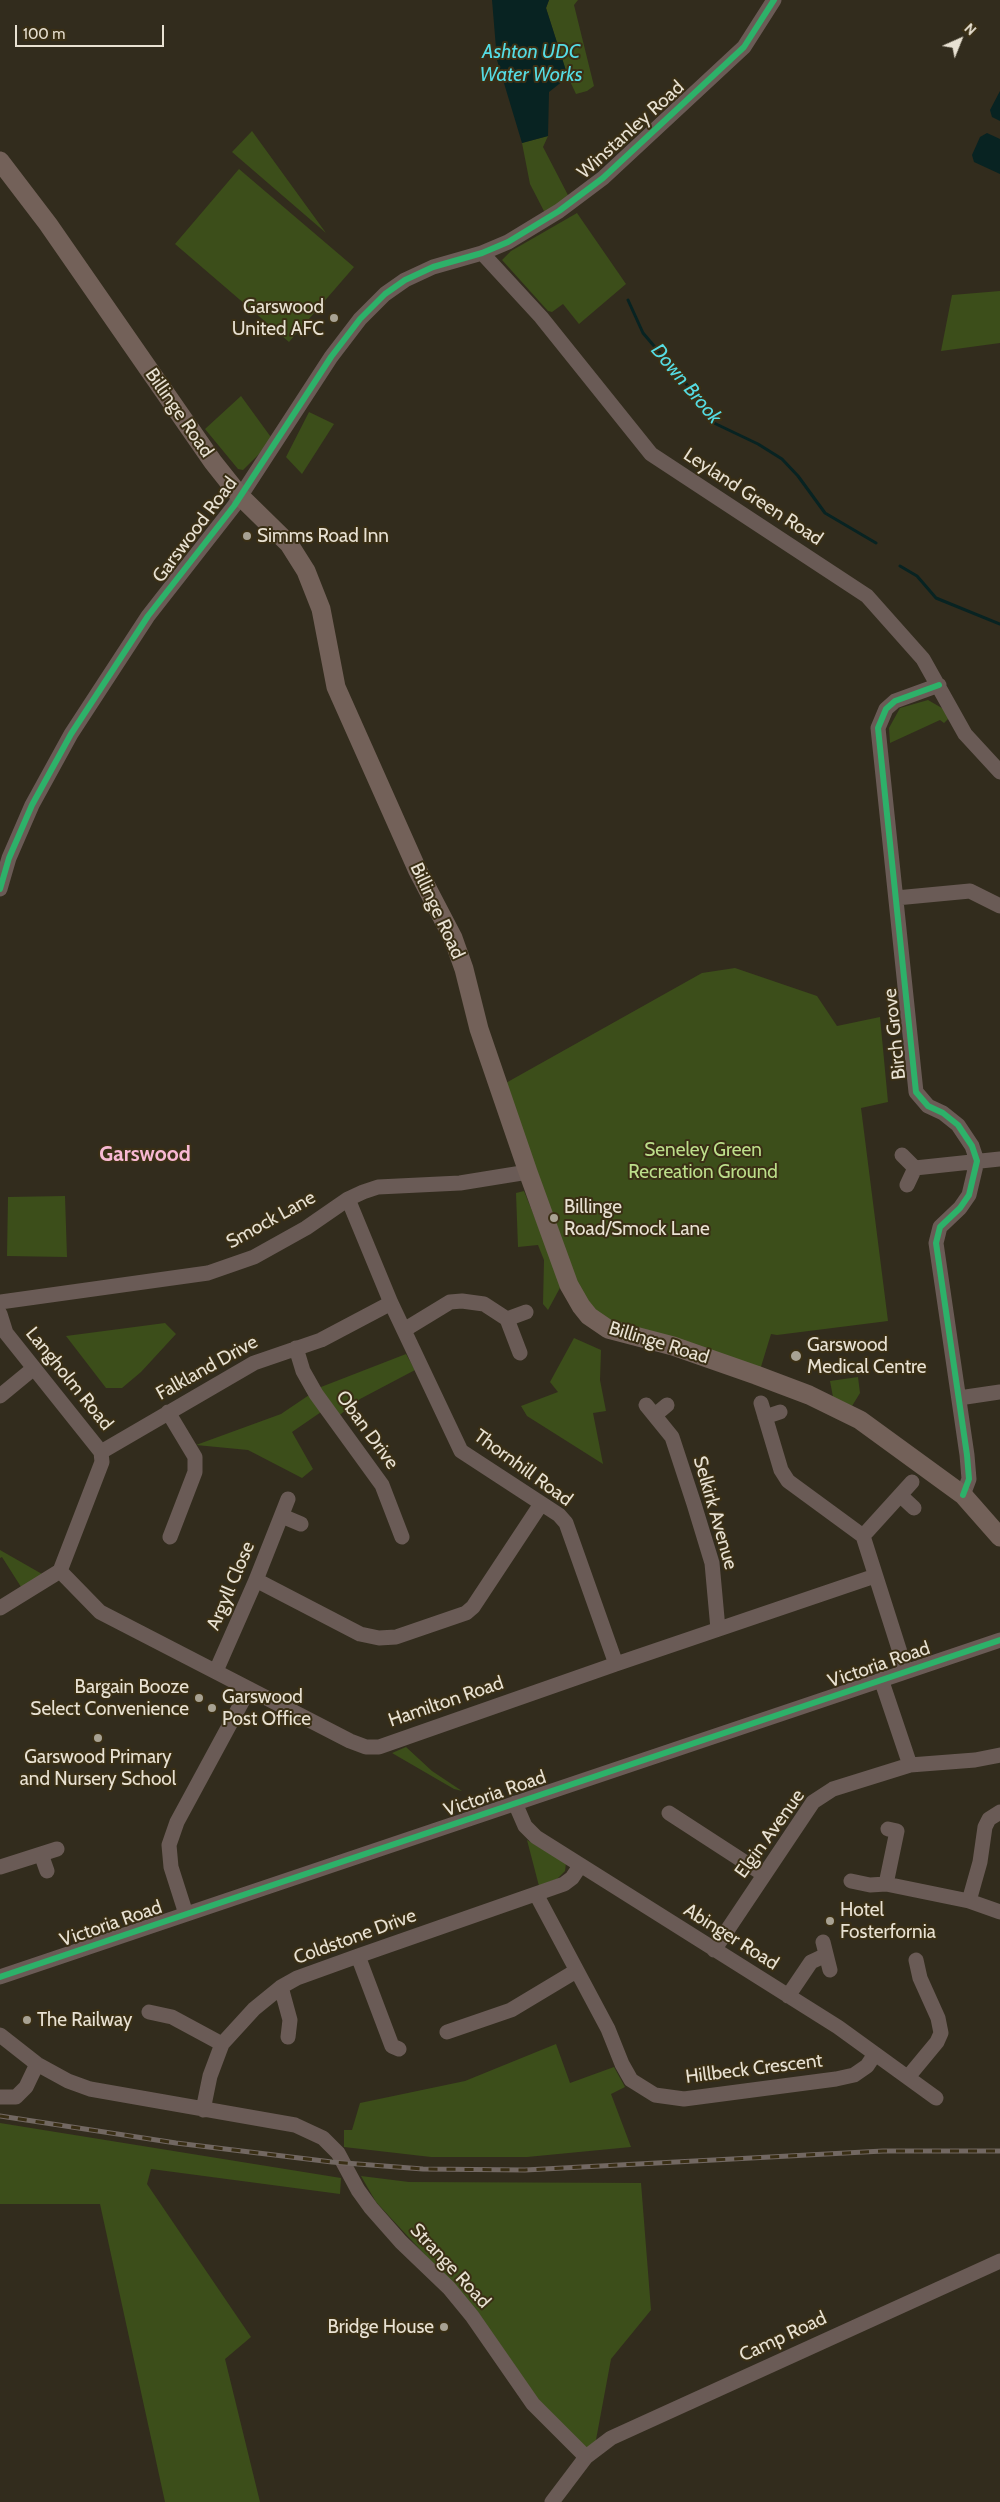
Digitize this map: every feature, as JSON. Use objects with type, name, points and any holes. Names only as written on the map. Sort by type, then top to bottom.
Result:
[{"type":"main road","name":"Billinge Road","points":[[0,161],[48,224],[212,462],[240,496],[289,544],[315,591],[336,687],[417,869],[453,938],[464,969],[479,1028],[528,1172],[569,1285],[581,1306],[598,1324],[624,1335],[673,1346],[810,1395],[873,1428],[963,1495],[1000,1537]]},
{"type":"street","name":"Winstanley Road","points":[[482,253],[508,242],[559,211],[625,160],[744,46],[774,0]]},
{"type":"street","name":"Garswood Road","points":[[0,889],[9,858],[32,805],[71,734],[148,616],[240,496],[331,357],[376,302],[394,288],[418,273],[446,262],[482,253]]},
{"type":"street","name":"Leyland Green Road","points":[[482,253],[541,317],[652,454],[867,596],[923,659],[965,734],[1000,772]]},
{"type":"street","name":"Birch Grove","points":[[939,685],[896,702],[886,709],[878,728],[916,1092],[928,1106],[943,1113],[958,1125],[972,1146],[977,1161]]},
{"type":"street","points":[[896,898],[970,891],[1000,906]]},
{"type":"street","points":[[902,1155],[915,1168]]},
{"type":"street","points":[[915,1168],[1000,1159]]},
{"type":"street","points":[[963,1495],[969,1479],[936,1243],[940,1227],[960,1208],[969,1195],[973,1186],[977,1161]]},
{"type":"street","points":[[907,1184],[915,1168]]},
{"type":"street","name":"Smock Lane","points":[[0,1302],[208,1274],[254,1257],[306,1228],[348,1199],[378,1188],[460,1183],[528,1172]]},
{"type":"street","name":"Thornhill Road","points":[[348,1199],[391,1303],[461,1451],[559,1515],[566,1523],[616,1664]]},
{"type":"street","points":[[404,1330],[450,1302],[484,1304],[497,1310],[508,1319],[520,1353]]},
{"type":"street","name":"Falkland Drive","points":[[101,1452],[254,1363],[321,1340],[391,1303]]},
{"type":"street","points":[[508,1319],[526,1312]]},
{"type":"street","name":"Langholm Road","points":[[0,1314],[6,1333],[101,1452],[102,1462],[60,1571]]},
{"type":"street","name":"Oban Drive","points":[[296,1348],[303,1371],[316,1394],[382,1485],[402,1537]]},
{"type":"street","points":[[0,1396],[34,1368]]},
{"type":"street","points":[[959,1398],[1000,1392]]},
{"type":"street","name":"Selkirk Avenue","points":[[667,1405],[650,1410],[672,1438],[712,1563],[718,1629]]},
{"type":"street","points":[[780,1412],[763,1410],[781,1470],[788,1481],[863,1536],[906,1671]]},
{"type":"street","points":[[168,1412],[195,1456],[195,1472],[168,1541]]},
{"type":"street","points":[[863,1536],[912,1482]]},
{"type":"street","points":[[900,1495],[914,1508]]},
{"type":"street","name":"Argyll Close","points":[[216,1671],[256,1580],[288,1499]]},
{"type":"street","points":[[256,1580],[360,1634],[379,1638],[396,1637],[466,1613],[473,1607],[541,1504]]},
{"type":"street","points":[[282,1516],[301,1524]]},
{"type":"street","points":[[0,1608],[60,1571]]},
{"type":"street","name":"Hamilton Road","points":[[60,1571],[100,1612],[350,1741],[366,1747],[379,1747],[875,1576]]},
{"type":"street","name":"Victoria Road","points":[[0,1977],[1000,1640]]},
{"type":"street","points":[[881,1680],[910,1765]]},
{"type":"street","points":[[186,1914],[171,1867],[169,1845],[177,1822],[249,1689]]},
{"type":"street","name":"Elgin Avenue","points":[[714,1950],[763,1874],[813,1802],[833,1790],[910,1765],[975,1760],[1000,1755]]},
{"type":"street","name":"Abinger Road","points":[[515,1803],[527,1830],[580,1866],[788,1996],[941,2100]]},
{"type":"street","points":[[969,1901],[980,1862],[985,1827],[989,1818],[1000,1812]]},
{"type":"street","points":[[678,1814],[763,1874]]},
{"type":"street","points":[[886,1884],[895,1828]]},
{"type":"street","points":[[0,1867],[57,1849]]},
{"type":"street","points":[[41,1854],[47,1871]]},
{"type":"street","name":"Coldstone Drive","points":[[203,2110],[210,2076],[222,2044],[254,2009],[281,1987],[297,1978],[564,1884],[572,1878],[580,1866]]},
{"type":"street","points":[[852,1881],[870,1885],[886,1884],[969,1901],[1000,1912]]},
{"type":"street","name":"Hillbeck Crescent","points":[[536,1894],[608,2029],[622,2064],[632,2080],[655,2095],[684,2099],[854,2075],[867,2066],[875,2054]]},
{"type":"street","points":[[788,1996],[811,1962],[825,1948],[830,1970]]},
{"type":"street","points":[[358,1956],[393,2049]]},
{"type":"street","points":[[908,2077],[937,2042],[940,2033],[938,2018],[912,1974],[916,1960]]},
{"type":"street","points":[[453,2027],[511,2010],[576,1971]]},
{"type":"street","points":[[281,1987],[288,2006],[292,2032]]},
{"type":"street","points":[[149,2012],[168,2013],[222,2044]]},
{"type":"street","name":"Strange Road","points":[[0,2035],[34,2061],[68,2081],[90,2089],[295,2126],[317,2134],[329,2142],[346,2166],[358,2190],[377,2215],[449,2288],[472,2316],[533,2404],[586,2458]]},
{"type":"street","points":[[0,2098],[16,2097],[26,2087],[34,2061]]},
{"type":"street","name":"Camp Road","points":[[552,2502],[586,2458],[611,2438],[1000,2261]]},
{"type":"green space","points":[[549,0],[578,0],[574,5],[594,86],[587,91],[576,94],[568,77],[546,8]]},
{"type":"green space","points":[[252,131],[326,233],[232,152]]},
{"type":"green space","points":[[548,136],[543,147],[570,199],[546,215],[530,184],[522,143]]},
{"type":"green space","points":[[239,169],[354,267],[289,342],[175,244]]},
{"type":"green space","points":[[577,213],[626,284],[579,324],[563,304],[552,312],[548,311],[502,260],[511,251]]},
{"type":"green space","points":[[1000,291],[1000,343],[941,351],[952,295]]},
{"type":"green space","points":[[241,396],[273,440],[243,470],[238,469],[205,429]]},
{"type":"green space","points":[[309,412],[334,424],[302,474],[286,457]]},
{"type":"green space","points":[[928,700],[947,711],[950,717],[944,723],[940,720],[890,743],[889,728],[900,708]]},
{"type":"green space","name":"Seneley Green Recreation Ground","points":[[735,968],[817,996],[837,1026],[880,1017],[888,1102],[861,1108],[888,1321],[777,1335],[771,1334],[760,1370],[608,1319],[597,1313],[583,1299],[504,1084],[702,973]]},
{"type":"green space","points":[[524,1191],[562,1284],[548,1310],[543,1304],[544,1260],[538,1245],[518,1247],[516,1193]]},
{"type":"green space","points":[[65,1196],[67,1257],[7,1256],[8,1197]]},
{"type":"green space","points":[[165,1323],[176,1334],[141,1372],[122,1388],[106,1388],[66,1336]]},
{"type":"green space","points":[[574,1338],[601,1350],[600,1380],[606,1411],[593,1413],[603,1464],[527,1416],[521,1406],[558,1392],[550,1382]]},
{"type":"green space","points":[[406,1354],[415,1370],[360,1399],[332,1421],[324,1410],[292,1432],[313,1469],[302,1478],[248,1450],[196,1445],[281,1414],[321,1387]]},
{"type":"green space","points":[[858,1377],[860,1393],[852,1406],[833,1397],[830,1381]]},
{"type":"green space","points":[[0,1550],[42,1574],[23,1590],[2,1557],[0,1558]]},
{"type":"green space","points":[[406,1747],[432,1771],[462,1791],[454,1789],[392,1753]]},
{"type":"green space","points":[[527,1840],[566,1863],[565,1871],[557,1879],[539,1886]]},
{"type":"green space","points":[[556,2044],[570,2083],[614,2067],[625,2087],[611,2094],[631,2147],[527,2157],[431,2157],[344,2147],[344,2130],[352,2130],[360,2103],[465,2081]]},
{"type":"green space","points":[[0,2123],[341,2178],[340,2194],[151,2169],[147,2184],[251,2337],[225,2359],[260,2502],[165,2502],[100,2204],[0,2204]]},
{"type":"green space","points":[[361,2176],[409,2182],[641,2183],[651,2310],[611,2359],[593,2456],[550,2417],[477,2311],[376,2202]]},
{"type":"water","name":"Ashton UDC Water Works","points":[[492,0],[549,0],[546,8],[568,77],[549,92],[548,136],[522,143],[497,60]]},
{"type":"water","points":[[1000,91],[1000,121],[992,117],[990,110]]},
{"type":"water","points":[[987,133],[1000,139],[1000,174],[974,162],[972,155],[980,137]]},
{"type":"waterway","name":"Down Brook","points":[[628,300],[643,333],[699,399],[714,423],[758,444],[782,459],[798,476],[825,513],[876,543]]},
{"type":"waterway","name":"Down Brook","points":[[900,566],[917,576],[936,598],[1000,624]]},
{"type":"railway","points":[[0,2116],[176,2143],[332,2162],[423,2169],[525,2170],[883,2151],[1000,2151]]},
{"type":"cycle path","points":[[0,889],[9,858],[32,805],[71,734],[148,616],[234,506],[331,357],[360,319],[385,294],[405,280],[433,267],[482,253],[508,242],[559,211],[603,178],[744,47],[774,0]]},
{"type":"cycle path","points":[[939,685],[895,701],[886,709],[878,728],[916,1092],[928,1106],[943,1113],[958,1125],[972,1146],[977,1161],[969,1195],[960,1208],[940,1227],[936,1243],[967,1455],[969,1479],[963,1495]]},
{"type":"cycle path","points":[[0,1977],[1000,1640]]},
{"type":"place","name":"Garswood United AFC","points":[[334,318]]},
{"type":"place","name":"Simms Road Inn","points":[[247,536]]},
{"type":"place","name":"Billinge Road/Smock Lane","points":[[554,1218]]},
{"type":"place","name":"Garswood Medical Centre","points":[[796,1356]]},
{"type":"place","name":"Bargain Booze Select Convenience","points":[[199,1698]]},
{"type":"place","name":"Garswood Post Office","points":[[212,1708]]},
{"type":"place","name":"Garswood Primary and Nursery School","points":[[98,1738]]},
{"type":"place","name":"Hotel Fosterfornia","points":[[830,1921]]},
{"type":"place","name":"The Railway","points":[[27,2020]]},
{"type":"place","name":"Bridge House","points":[[444,2327]]},
{"type":"district","name":"Garswood","points":[[145,1155]]}]
